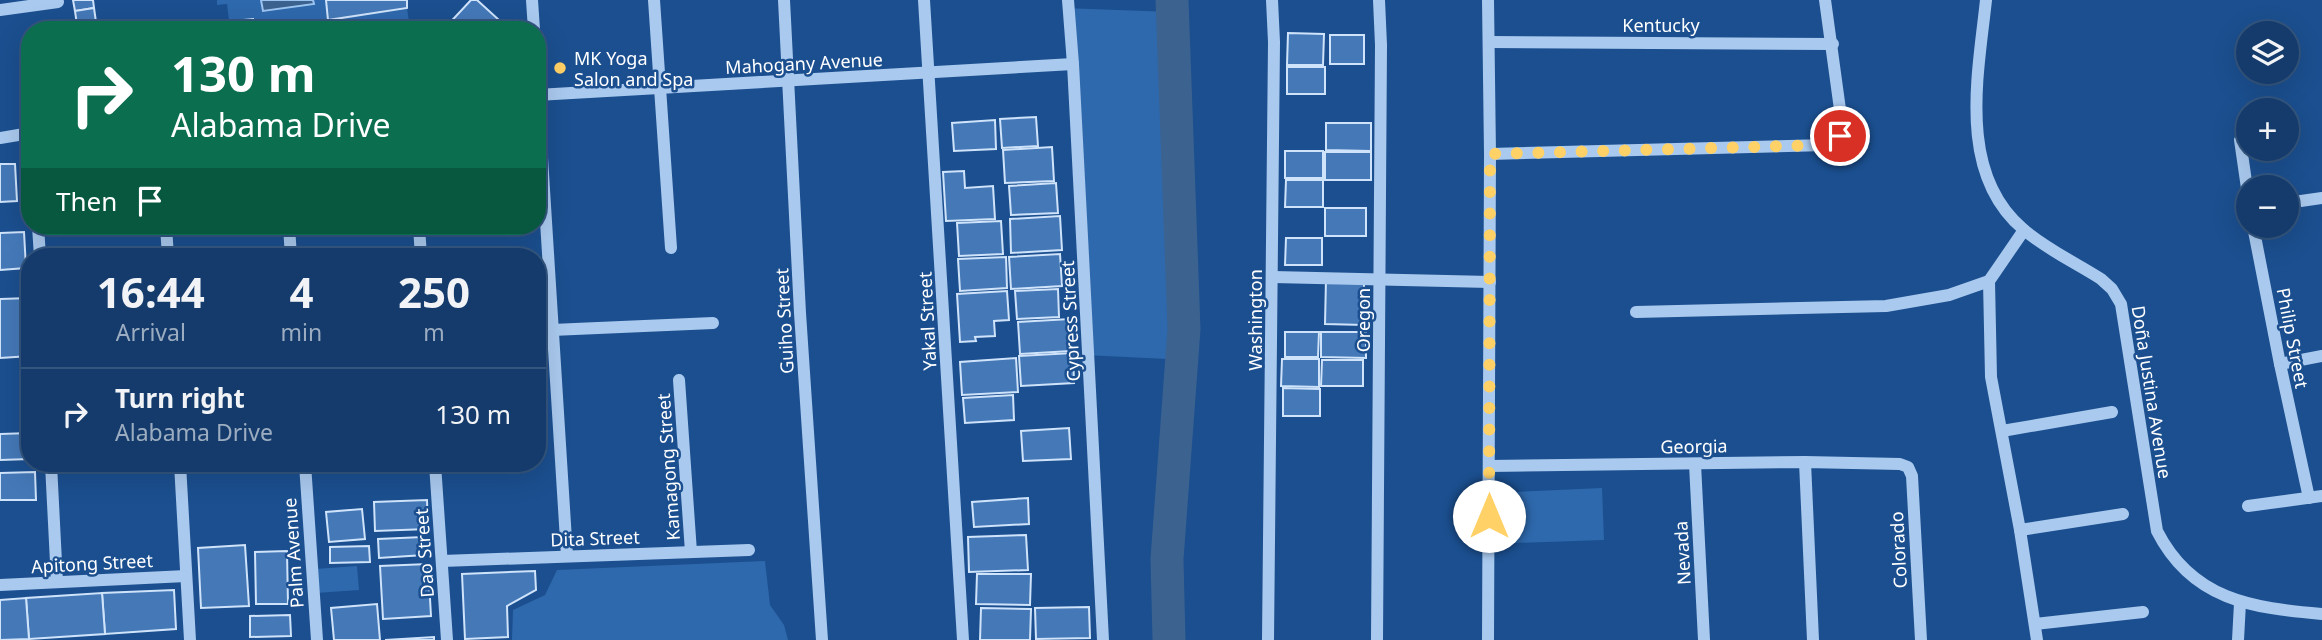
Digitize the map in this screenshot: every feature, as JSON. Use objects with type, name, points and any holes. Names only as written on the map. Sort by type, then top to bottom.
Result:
[{"type":"street","points":[[532,0],[533,21]]},
{"type":"street","points":[[653,0],[671,248]]},
{"type":"street","name":"Guiho Street","points":[[784,0],[800,313],[822,640]]},
{"type":"street","name":"Yakal Street","points":[[924,0],[963,640]]},
{"type":"street","name":"Cypress Street","points":[[1068,0],[1103,640]]},
{"type":"street","name":"Washington","points":[[1268,640],[1273,277],[1272,0]]},
{"type":"street","name":"Oregon","points":[[1377,640],[1381,280],[1379,0]]},
{"type":"street","points":[[1488,0],[1488,640]]},
{"type":"street","points":[[1490,154],[1827,145],[1840,136],[1842,124],[1825,0]]},
{"type":"street","name":"Doña Justina Avenue","points":[[1986,0],[1976,89],[1977,130],[1987,177],[2002,207],[2024,230],[2101,279],[2112,289],[2121,304],[2157,531],[2168,552],[2182,568],[2216,592],[2240,603],[2322,614]]},
{"type":"street","points":[[0,10],[58,2]]},
{"type":"street","name":"Kentucky","points":[[1490,41],[1833,44]]},
{"type":"street","name":"Mahogany Avenue","points":[[546,95],[1073,64]]},
{"type":"street","points":[[0,138],[21,135]]},
{"type":"street","points":[[2299,201],[2322,198]]},
{"type":"street","points":[[546,229],[566,556]]},
{"type":"street","points":[[1636,312],[1886,306],[1949,295],[1989,281],[2024,230]]},
{"type":"street","name":"Philip Street","points":[[2255,238],[2280,364],[2316,497]]},
{"type":"street","points":[[1273,277],[1490,282]]},
{"type":"street","points":[[1989,281],[1992,377],[2037,640]]},
{"type":"street","points":[[552,330],[713,323]]},
{"type":"street","points":[[2280,364],[2322,356]]},
{"type":"street","name":"Kamagong Street","points":[[679,380],[691,552]]},
{"type":"street","points":[[2002,431],[2112,412]]},
{"type":"street","points":[[1805,462],[1812,640]]},
{"type":"street","name":"Georgia","points":[[1489,466],[1805,462],[1900,464]]},
{"type":"street","name":"Nevada","points":[[1695,464],[1704,640]]},
{"type":"street","name":"Colorado","points":[[1900,464],[1908,467],[1912,477],[1921,640]]},
{"type":"street","points":[[51,472],[57,582]]},
{"type":"street","points":[[180,472],[190,640]]},
{"type":"street","name":"Palm Avenue","points":[[306,472],[317,640]]},
{"type":"street","name":"Dao Street","points":[[436,472],[447,640]]},
{"type":"street","points":[[2248,506],[2316,497]]},
{"type":"street","points":[[2020,530],[2123,513]]},
{"type":"street","name":"Dita Street","points":[[442,561],[749,550]]},
{"type":"street","name":"Apitong Street","points":[[0,584],[186,576]]},
{"type":"street","points":[[2238,640],[2240,603]]},
{"type":"street","points":[[2035,624],[2143,612]]},
{"type":"shaded area","points":[[217,0],[326,0],[328,20],[407,8],[409,21],[229,21],[227,4],[217,5]]},
{"type":"shaded area","points":[[261,0],[313,0],[314,4],[263,11]]},
{"type":"shaded area","points":[[1064,8],[1171,12],[1184,183],[1188,360],[1084,355]]},
{"type":"shaded area","points":[[1602,488],[1604,540],[1514,543],[1512,492]]},
{"type":"shaded area","points":[[765,561],[770,605],[784,625],[788,640],[512,640],[513,610],[545,595],[557,570]]},
{"type":"shaded area","points":[[357,566],[359,590],[316,593],[315,569]]},
{"type":"building","points":[[73,0],[93,0],[94,8],[75,11]]},
{"type":"building","points":[[326,0],[407,0],[407,8],[328,20]]},
{"type":"building","points":[[471,0],[477,0],[500,21],[451,21]]},
{"type":"building","points":[[94,8],[96,21],[76,21],[75,11]]},
{"type":"building","points":[[1288,33],[1324,34],[1323,65],[1287,65]]},
{"type":"building","points":[[1330,35],[1364,35],[1364,64],[1330,64]]},
{"type":"building","points":[[1287,67],[1325,67],[1325,94],[1287,94]]},
{"type":"building","points":[[1036,117],[1038,146],[1002,148],[1000,119]]},
{"type":"building","points":[[995,120],[996,149],[954,151],[952,123]]},
{"type":"building","points":[[1326,123],[1371,123],[1371,151],[1326,150]]},
{"type":"building","points":[[1052,147],[1054,181],[1005,183],[1003,150]]},
{"type":"building","points":[[1285,151],[1323,151],[1323,178],[1285,178]]},
{"type":"building","points":[[1325,152],[1371,152],[1371,180],[1325,180]]},
{"type":"building","points":[[0,164],[15,164],[17,201],[0,202]]},
{"type":"building","points":[[964,171],[965,188],[993,186],[995,219],[946,221],[943,172]]},
{"type":"building","points":[[1286,180],[1323,180],[1323,207],[1285,207]]},
{"type":"building","points":[[1056,183],[1058,213],[1011,215],[1009,186]]},
{"type":"building","points":[[1325,208],[1366,208],[1366,236],[1325,236]]},
{"type":"building","points":[[1060,216],[1062,250],[1011,253],[1010,219]]},
{"type":"building","points":[[1001,221],[1003,254],[959,256],[957,223]]},
{"type":"building","points":[[21,232],[21,235],[24,235],[21,268],[0,270],[0,233]]},
{"type":"building","points":[[1286,238],[1322,238],[1322,265],[1285,265]]},
{"type":"building","points":[[1060,254],[1062,286],[1011,289],[1009,257]]},
{"type":"building","points":[[1006,257],[1007,288],[960,291],[958,259]]},
{"type":"building","points":[[1326,279],[1364,280],[1364,325],[1325,324]]},
{"type":"building","points":[[1058,289],[1059,317],[1017,319],[1015,291]]},
{"type":"building","points":[[1007,291],[1009,320],[994,321],[995,336],[975,337],[976,341],[960,342],[957,294]]},
{"type":"building","points":[[21,298],[21,357],[0,358],[0,299]]},
{"type":"building","points":[[1070,319],[1071,351],[1020,354],[1018,322]]},
{"type":"building","points":[[1285,332],[1319,332],[1318,357],[1285,357]]},
{"type":"building","points":[[1321,332],[1366,332],[1366,358],[1321,357]]},
{"type":"building","points":[[1073,353],[1074,383],[1021,386],[1019,356]]},
{"type":"building","points":[[1016,358],[1018,392],[962,395],[960,362]]},
{"type":"building","points":[[1282,359],[1319,359],[1319,387],[1281,386]]},
{"type":"building","points":[[1322,360],[1363,360],[1363,386],[1321,386]]},
{"type":"building","points":[[1283,388],[1320,389],[1320,416],[1283,416]]},
{"type":"building","points":[[1013,395],[1014,420],[965,423],[963,398]]},
{"type":"building","points":[[1069,428],[1071,459],[1023,461],[1021,431]]},
{"type":"building","points":[[21,433],[21,459],[0,460],[0,434]]},
{"type":"building","points":[[35,472],[36,500],[0,500],[0,473]]},
{"type":"building","points":[[1028,498],[1029,524],[974,527],[972,502]]},
{"type":"building","points":[[427,500],[428,529],[375,531],[374,502]]},
{"type":"building","points":[[362,509],[365,539],[329,542],[326,512]]},
{"type":"building","points":[[1026,535],[1028,570],[969,572],[968,537]]},
{"type":"building","points":[[423,537],[424,555],[379,558],[378,539]]},
{"type":"building","points":[[245,545],[249,606],[201,608],[198,548]]},
{"type":"building","points":[[369,546],[370,562],[330,563],[330,547]]},
{"type":"building","points":[[287,551],[288,604],[256,604],[255,552]]},
{"type":"building","points":[[428,564],[431,616],[383,619],[380,566]]},
{"type":"building","points":[[535,571],[536,590],[507,606],[508,637],[465,639],[462,574]]},
{"type":"building","points":[[977,574],[1031,574],[1030,605],[976,604]]},
{"type":"building","points":[[174,590],[176,629],[105,634],[102,593]]},
{"type":"building","points":[[102,593],[105,634],[29,639],[26,598]]},
{"type":"building","points":[[26,598],[29,639],[0,640],[0,600]]},
{"type":"building","points":[[377,604],[380,640],[334,640],[331,608]]},
{"type":"building","points":[[1089,607],[1090,638],[1036,639],[1035,608]]},
{"type":"building","points":[[981,608],[1031,609],[1030,640],[980,640]]},
{"type":"building","points":[[290,615],[291,636],[250,637],[250,616]]},
{"type":"building","points":[[434,637],[434,640],[385,640]]},
{"type":"waterway","points":[[1169,640],[1167,559],[1184,329],[1172,0]]},
{"type":"place","name":"MK Yoga Salon and Spa","points":[[560,68]]},
{"type":"route","points":[[1489,516],[1490,154],[1827,145],[1840,136]]}]
